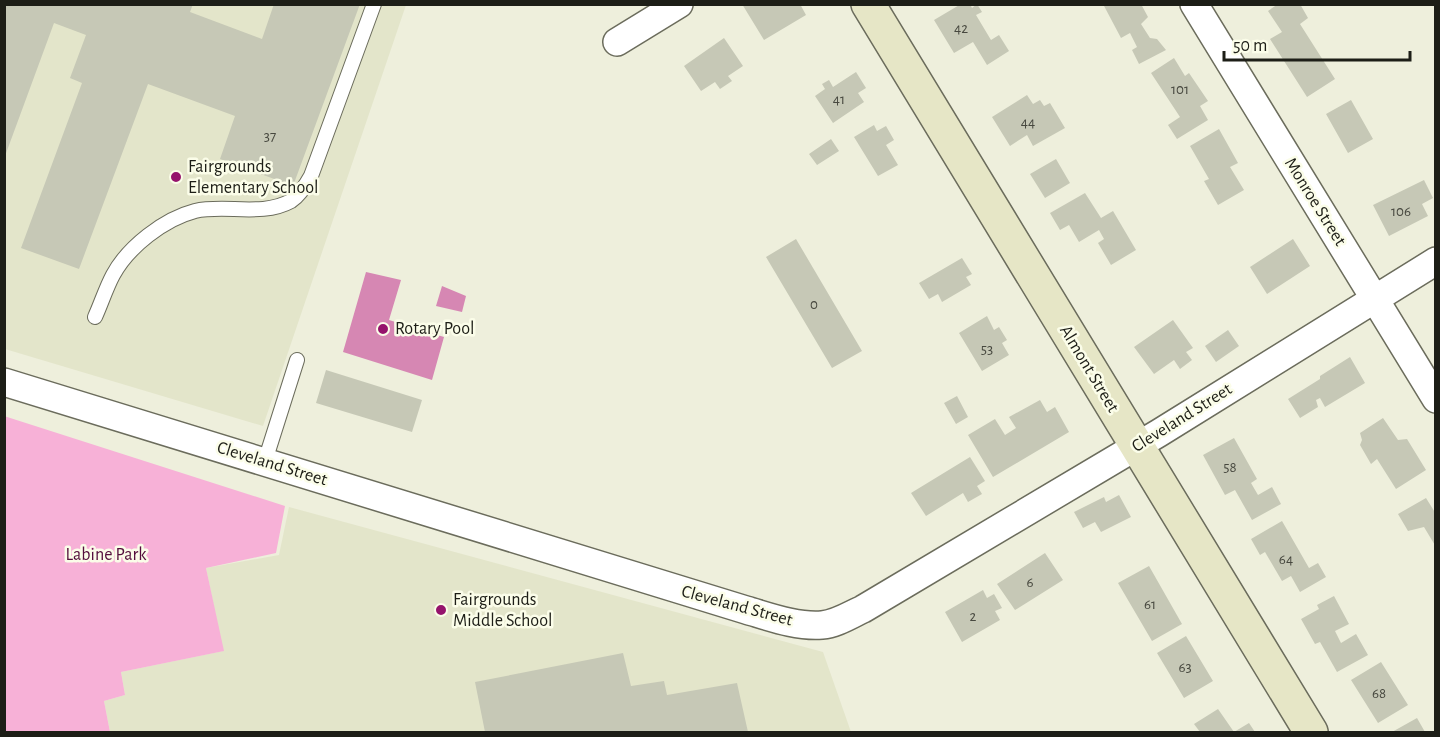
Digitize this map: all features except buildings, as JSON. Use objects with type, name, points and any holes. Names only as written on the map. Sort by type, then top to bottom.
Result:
[{"type":"street","points":[[617,42],[679,4]]},
{"type":"street","name":"Almont Street","points":[[868,4],[1311,732]]},
{"type":"street","name":"Monroe Street","points":[[1194,4],[1436,399]]},
{"type":"street","name":"Cleveland Street","points":[[4,382],[746,610],[795,623],[822,625],[835,622],[862,609],[1136,447],[1436,261]]},
{"type":"lane","points":[[95,318],[113,274],[129,253],[158,229],[181,216],[196,211],[276,206],[291,201],[301,191],[311,176],[374,4]]},
{"type":"lane","points":[[265,461],[297,360]]},
{"type":"shaded area","name":"Fairgrounds Elementary School","points":[[4,5],[406,5],[263,426],[5,349]]},
{"type":"shaded area","name":"Rotary Pool","points":[[366,272],[401,280],[389,320],[444,337],[432,380],[343,352]]},
{"type":"shaded area","points":[[442,286],[466,296],[462,312],[436,306]]},
{"type":"shaded area","name":"Fairgrounds Middle School","points":[[289,507],[823,652],[851,732],[110,732],[104,701],[125,695],[121,672],[223,651],[206,568],[279,555]]},
{"type":"green space","name":"Labine Park","points":[[4,416],[285,506],[276,553],[206,568],[224,651],[121,672],[125,695],[104,701],[110,732],[5,732]]},
{"type":"place","name":"Fairgrounds Elementary School","points":[[176,177]]},
{"type":"place","name":"Rotary Pool","points":[[383,329]]},
{"type":"place","name":"Fairgrounds Middle School","points":[[441,610]]}]
